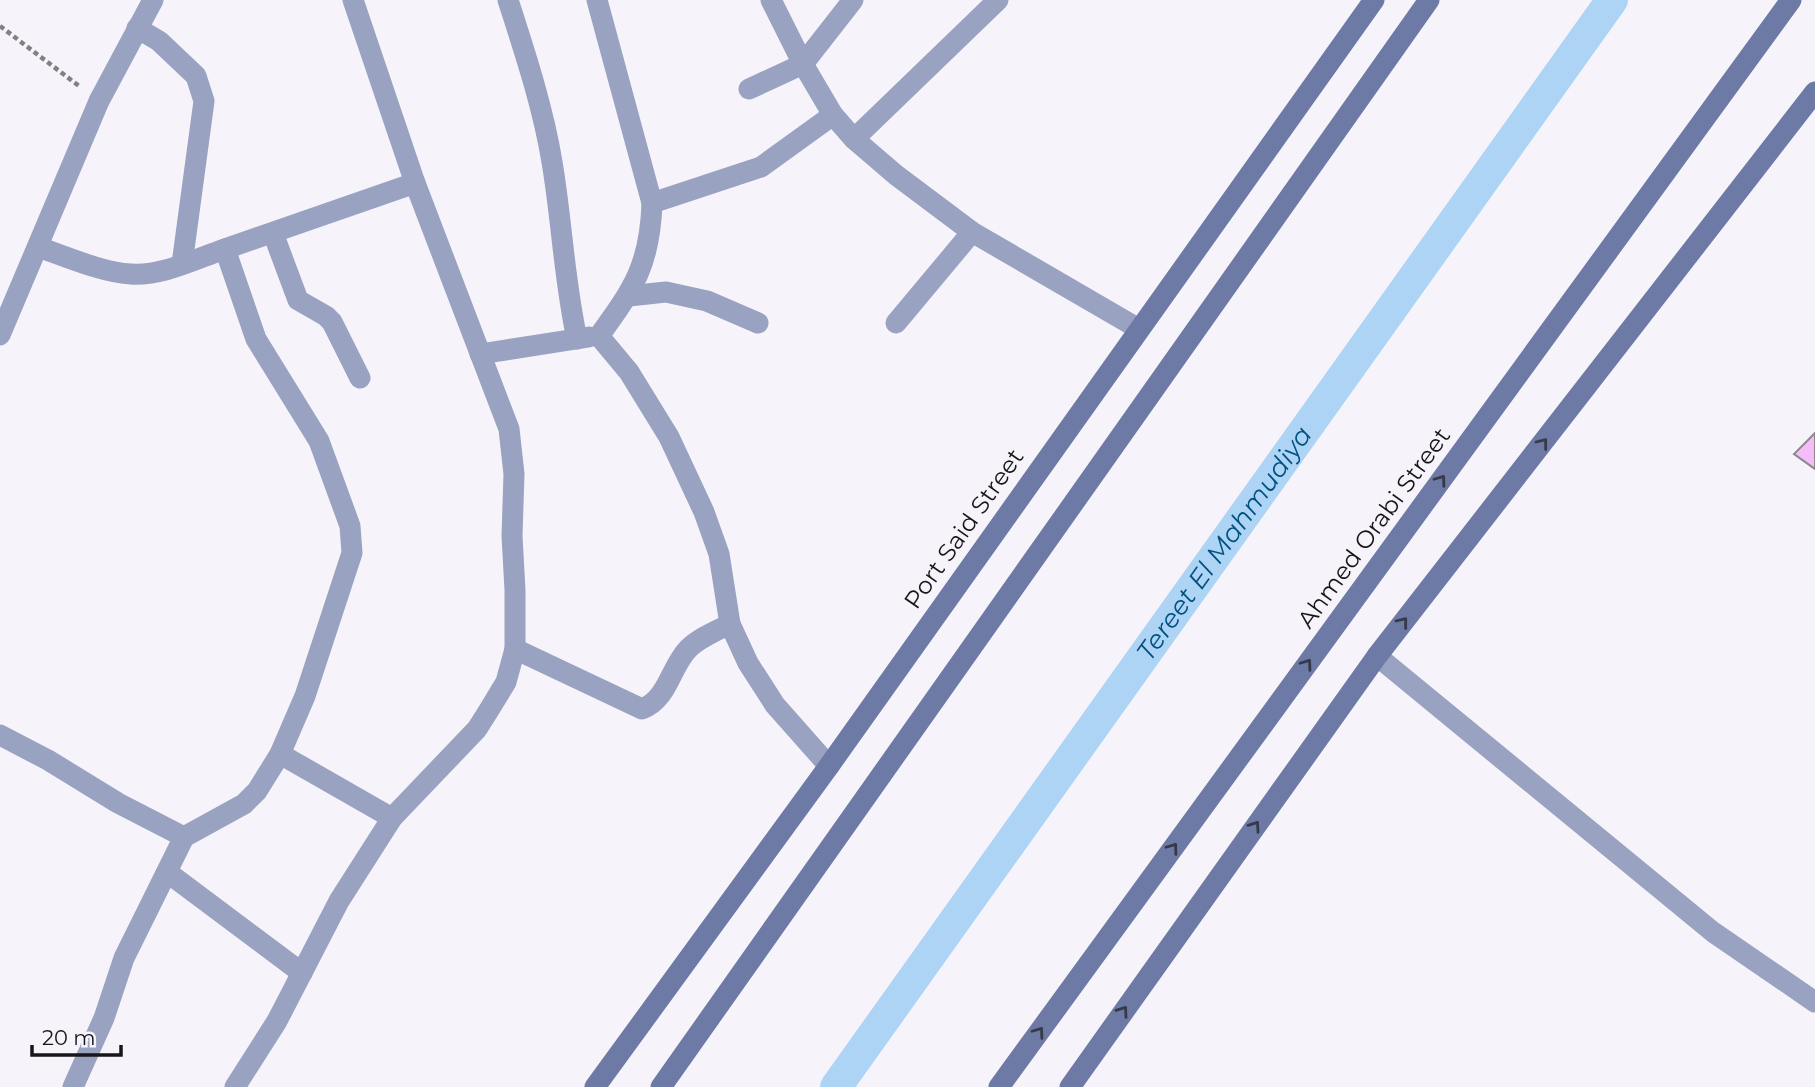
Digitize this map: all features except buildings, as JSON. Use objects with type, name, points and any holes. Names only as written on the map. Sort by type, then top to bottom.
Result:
[{"type":"main road","name":"Port Said Street","points":[[595,1087],[829,766],[1374,0]]},
{"type":"main road","points":[[661,1087],[1429,0]]},
{"type":"main road","name":"Ahmed Orabi Street","points":[[999,1087],[1791,0]]},
{"type":"main road","points":[[1069,1087],[1377,656],[1815,92]]},
{"type":"street","points":[[0,335],[99,101],[153,0]]},
{"type":"street","points":[[235,1087],[277,1021],[339,901],[392,818],[477,729],[506,682],[514,649],[514,474],[509,429],[415,183],[353,0]]},
{"type":"street","points":[[508,0],[534,84],[552,161],[562,255],[577,338]]},
{"type":"street","points":[[480,354],[599,336],[629,296],[644,259],[651,234],[652,203],[597,0]]},
{"type":"street","points":[[771,0],[803,65],[833,115],[854,139],[896,175],[972,232],[1139,329]]},
{"type":"street","points":[[749,89],[803,65],[853,0]]},
{"type":"street","points":[[854,139],[998,0]]},
{"type":"street","points":[[137,28],[159,41],[197,76],[204,101],[182,264]]},
{"type":"street","points":[[652,203],[761,167],[833,115]]},
{"type":"street","points":[[38,247],[110,271],[131,275],[160,272],[415,183]]},
{"type":"street","points":[[895,323],[972,232]]},
{"type":"street","points":[[273,233],[298,300],[332,322],[360,378]]},
{"type":"street","points":[[73,1087],[104,1018],[124,958],[184,837],[244,804],[257,791],[280,754],[305,696],[352,553],[350,526],[319,441],[256,339],[225,249]]},
{"type":"street","points":[[629,296],[666,292],[707,301],[758,323]]},
{"type":"street","points":[[599,336],[629,372],[675,449],[704,512],[719,554],[730,624],[748,663],[775,705],[829,766]]},
{"type":"street","points":[[514,649],[642,709],[660,695],[686,651],[696,642],[730,624]]},
{"type":"street","points":[[1377,656],[1713,932],[1815,1002]]},
{"type":"street","points":[[0,735],[48,760],[118,803],[184,837]]},
{"type":"street","points":[[280,754],[392,818]]},
{"type":"street","points":[[167,872],[302,973]]},
{"type":"path","points":[[0,26],[99,101]]},
{"type":"waterway","name":"Tereet El Mahmudiya","points":[[836,1087],[1612,0]]}]
